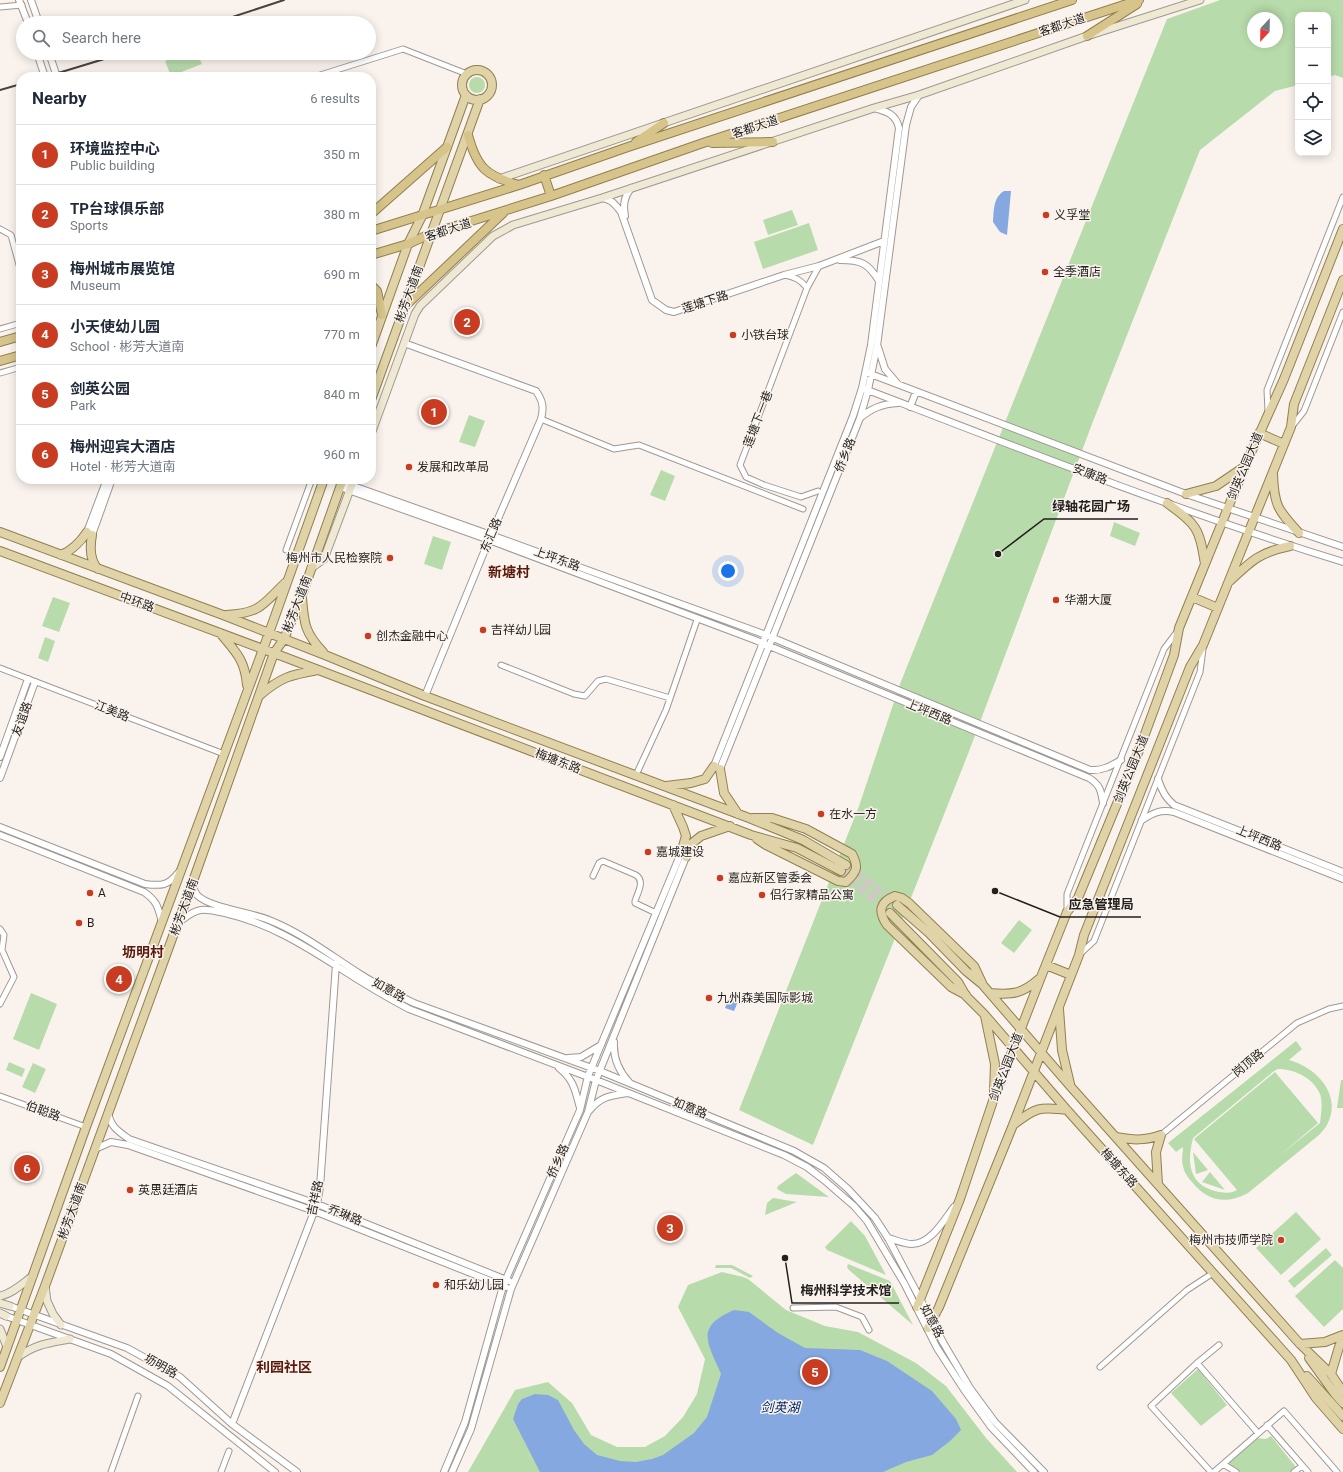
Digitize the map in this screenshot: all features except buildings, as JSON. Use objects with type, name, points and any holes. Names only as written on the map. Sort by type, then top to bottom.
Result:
[{"type":"highway","name":"客都大道","points":[[376,230],[519,185],[544,175],[1072,0]]},
{"type":"highway","name":"客都大道","points":[[376,253],[408,244],[430,234],[506,211],[703,143],[1139,0]]},
{"type":"highway","points":[[1087,36],[1143,0]]},
{"type":"highway","points":[[628,147],[664,123]]},
{"type":"highway","points":[[468,135],[472,149],[489,173],[499,179],[519,185]]},
{"type":"highway","points":[[703,143],[773,142]]},
{"type":"highway","points":[[376,210],[447,147]]},
{"type":"highway","points":[[544,175],[551,196]]},
{"type":"highway","points":[[405,306],[506,211]]},
{"type":"highway","points":[[376,290],[382,315]]},
{"type":"highway","points":[[0,342],[16,337]]},
{"type":"highway","points":[[0,361],[16,356]]},
{"type":"main road","points":[[499,179],[1025,0]]},
{"type":"main road","points":[[376,420],[415,314],[420,306],[493,236],[513,225],[602,198],[874,108],[919,95],[1087,36],[1200,0]]},
{"type":"main road","points":[[477,70],[484,72],[490,78],[491,86],[489,93],[480,99],[472,99],[466,95],[462,88],[462,80],[466,74],[477,70]]},
{"type":"main road","name":"彬芳大道南","points":[[376,332],[408,244],[422,216],[466,95]]},
{"type":"main road","name":"彬芳大道南","points":[[376,386],[480,99]]},
{"type":"main road","name":"剑英公园大道","points":[[918,1303],[960,1199],[994,1098],[1041,977],[1067,912],[1078,898],[1138,752],[1174,654],[1180,628],[1192,597],[1245,466],[1284,380],[1343,229]]},
{"type":"main road","name":"剑英公园大道","points":[[930,1325],[1013,1125],[1079,955],[1084,935],[1187,674],[1203,645],[1291,427],[1294,404],[1343,280]]},
{"type":"main road","points":[[1259,433],[1284,444]]},
{"type":"main road","points":[[1186,494],[1216,486],[1245,466]]},
{"type":"main road","points":[[1273,470],[1275,501],[1283,516],[1299,533]]},
{"type":"main road","name":"彬芳大道南","points":[[0,1367],[86,1127],[269,633],[322,484]]},
{"type":"main road","name":"彬芳大道南","points":[[0,1403],[45,1286],[178,924],[274,653],[284,639],[302,595],[342,484]]},
{"type":"main road","points":[[311,568],[324,559],[352,485]]},
{"type":"main road","points":[[1168,503],[1189,519],[1198,532],[1205,564]]},
{"type":"main road","name":"中环路","points":[[0,532],[284,639]]},
{"type":"main road","points":[[60,555],[66,553],[89,533]]},
{"type":"main road","points":[[89,533],[93,564],[98,569]]},
{"type":"main road","points":[[1228,582],[1265,552],[1290,546]]},
{"type":"main road","name":"中环路","points":[[0,551],[274,653]]},
{"type":"main road","points":[[223,615],[241,614],[258,609],[287,581]]},
{"type":"main road","points":[[302,595],[306,629],[325,655]]},
{"type":"main road","points":[[1192,597],[1218,608]]},
{"type":"main road","points":[[220,632],[241,660],[246,675],[248,688]]},
{"type":"main road","name":"梅塘东路","points":[[274,653],[751,835],[797,848],[844,868],[803,840],[749,818],[425,696],[284,639]]},
{"type":"main road","points":[[258,697],[273,684],[292,674],[319,670]]},
{"type":"main road","points":[[664,786],[691,783],[705,779],[717,768],[724,793],[738,814]]},
{"type":"main road","points":[[673,805],[684,827],[686,836],[684,855]]},
{"type":"main road","points":[[749,818],[772,818],[806,829],[852,854],[856,861],[857,867],[852,876],[846,882],[838,881],[766,845],[751,835]]},
{"type":"main road","points":[[684,855],[691,844],[701,836],[730,826]]},
{"type":"main road","points":[[966,996],[951,987],[887,925],[881,917],[880,909],[884,902],[895,896],[902,898],[909,903],[974,966],[982,984]]},
{"type":"main road","name":"梅塘东路","points":[[897,905],[966,971],[982,984],[1070,1087],[1300,1344],[1331,1374],[1343,1392]]},
{"type":"main road","name":"梅塘东路","points":[[890,913],[958,982],[966,996],[984,1014],[1067,1110],[1291,1360],[1316,1398],[1343,1429]]},
{"type":"main road","points":[[1046,965],[1071,975]]},
{"type":"main road","points":[[990,993],[1014,994],[1031,986],[1041,977]]},
{"type":"main road","points":[[1059,1005],[1062,1050],[1070,1087]]},
{"type":"main road","points":[[984,1014],[995,1064],[994,1098]]},
{"type":"main road","points":[[1013,1125],[1026,1114],[1039,1108],[1049,1107],[1067,1110]]},
{"type":"main road","points":[[1116,1137],[1132,1140],[1148,1139],[1161,1135]]},
{"type":"main road","points":[[1158,1184],[1156,1152],[1161,1135]]},
{"type":"main road","points":[[0,1296],[16,1288],[33,1276]]},
{"type":"main road","points":[[45,1286],[46,1301],[61,1325]]},
{"type":"main road","name":"坜明路","points":[[0,1303],[10,1306]]},
{"type":"main road","points":[[0,1329],[7,1347]]},
{"type":"main road","points":[[1300,1344],[1325,1342],[1343,1336]]},
{"type":"main road","points":[[1331,1374],[1343,1336]]},
{"type":"main road","points":[[18,1357],[28,1349],[38,1345],[70,1340]]},
{"type":"main road","points":[[1300,1344],[1343,1403]]},
{"type":"main road","points":[[1291,1360],[1343,1416]]},
{"type":"street","points":[[31,0],[37,16]]},
{"type":"street","points":[[0,7],[20,3],[25,16]]},
{"type":"street","points":[[376,57],[403,48],[466,74]]},
{"type":"street","points":[[39,60],[43,72]]},
{"type":"street","points":[[51,60],[55,72]]},
{"type":"street","points":[[329,72],[366,60]]},
{"type":"street","name":"侨乡路","points":[[717,768],[853,416],[871,374],[877,346],[906,125],[909,113],[919,95]]},
{"type":"street","name":"侨乡路","points":[[768,636],[860,418],[899,128],[894,116],[888,112],[874,108]]},
{"type":"street","points":[[627,226],[623,204],[626,195],[631,188]]},
{"type":"street","points":[[1268,413],[1267,390],[1343,197]]},
{"type":"street","points":[[602,198],[608,199],[615,204],[621,212],[627,226]]},
{"type":"street","name":"莲塘下路","points":[[627,226],[652,300],[666,310],[674,312],[784,275],[819,266],[884,241]]},
{"type":"street","points":[[0,229],[11,234],[16,253]]},
{"type":"street","points":[[836,260],[860,261],[868,266],[879,282]]},
{"type":"street","name":"莲塘下一巷","points":[[818,491],[801,497],[764,485],[746,477],[740,465],[807,288],[819,266]]},
{"type":"street","points":[[784,275],[794,277],[801,281],[807,288]]},
{"type":"street","points":[[1291,427],[1304,411],[1343,312]]},
{"type":"street","points":[[0,329],[16,324]]},
{"type":"street","points":[[404,343],[536,391],[544,408],[541,419],[614,449],[638,445],[803,509]]},
{"type":"street","points":[[877,346],[885,369],[899,385]]},
{"type":"street","points":[[0,373],[16,368]]},
{"type":"street","name":"安康路","points":[[865,372],[1186,494],[1343,547]]},
{"type":"street","name":"安康路","points":[[865,389],[1168,503],[1290,546],[1343,562]]},
{"type":"street","points":[[910,407],[916,392]]},
{"type":"street","points":[[860,418],[876,407],[886,404],[901,403]]},
{"type":"street","name":"东汇路","points":[[425,696],[541,419]]},
{"type":"street","points":[[89,533],[104,484]]},
{"type":"street","points":[[89,533],[110,484]]},
{"type":"street","points":[[286,550],[310,484]]},
{"type":"street","name":"上坪东路","points":[[352,485],[765,644]]},
{"type":"street","name":"上坪东路","points":[[490,538],[768,636]]},
{"type":"street","points":[[636,775],[666,710],[697,620]]},
{"type":"street","points":[[1067,912],[1067,894],[1164,649],[1180,628]]},
{"type":"street","name":"上坪西路","points":[[768,636],[1090,770],[1107,767],[1121,760]]},
{"type":"street","name":"上坪西路","points":[[765,644],[1089,778],[1097,783],[1102,792],[1103,803]]},
{"type":"street","points":[[1079,955],[1094,941],[1200,672],[1203,645]]},
{"type":"street","points":[[501,665],[574,694],[585,696],[598,681],[606,679],[670,698]]},
{"type":"street","name":"江美路","points":[[0,668],[224,754]]},
{"type":"street","name":"友谊路","points":[[0,757],[28,679]]},
{"type":"street","name":"友谊路","points":[[0,778],[35,682]]},
{"type":"street","name":"上坪西路","points":[[1158,779],[1161,788],[1174,805],[1343,872]]},
{"type":"street","name":"上坪西路","points":[[1142,820],[1159,811],[1174,812],[1343,879]]},
{"type":"street","points":[[0,827],[145,884],[159,886],[172,881],[181,870]]},
{"type":"street","points":[[0,835],[144,892],[151,897],[158,906],[162,922]]},
{"type":"street","name":"侨乡路","points":[[444,1472],[465,1422],[506,1280],[580,1110],[591,1068],[656,913],[684,855]]},
{"type":"street","name":"侨乡路","points":[[452,1472],[471,1429],[513,1282],[588,1112],[596,1080],[684,855]]},
{"type":"street","points":[[593,876],[599,863],[603,861],[636,874],[640,877],[641,881],[635,901],[636,904],[656,913]]},
{"type":"street","points":[[178,924],[191,913],[209,907],[196,894],[192,884]]},
{"type":"street","name":"如意路","points":[[209,907],[244,912],[268,919],[294,931],[389,991],[414,1003],[600,1071],[794,1151],[824,1168],[848,1189],[875,1218],[888,1238],[918,1303],[930,1325],[970,1388],[995,1422],[1044,1472]]},
{"type":"street","name":"如意路","points":[[209,907],[260,923],[287,935],[378,993],[409,1009],[588,1076],[784,1155],[807,1167],[854,1206],[866,1221],[918,1303]]},
{"type":"street","points":[[0,930],[4,935],[2,950],[14,977],[0,1004]]},
{"type":"street","name":"吉祥路","points":[[232,1424],[317,1204],[320,1187],[337,959]]},
{"type":"street","name":"岗顶路","points":[[1161,1135],[1297,1023],[1329,1009],[1343,1006]]},
{"type":"street","points":[[614,1037],[613,1053],[618,1069],[621,1074],[632,1084]]},
{"type":"street","points":[[563,1058],[581,1057],[601,1045]]},
{"type":"street","points":[[556,1065],[572,1081],[576,1090],[580,1110]]},
{"type":"street","points":[[588,1112],[603,1098],[630,1093]]},
{"type":"street","name":"伯聪路","points":[[0,1096],[86,1127]]},
{"type":"street","points":[[108,1113],[110,1122],[128,1142]]},
{"type":"street","points":[[95,1149],[111,1142],[128,1142]]},
{"type":"street","name":"乔琳路","points":[[128,1142],[317,1204],[513,1282]]},
{"type":"street","name":"乔琳路","points":[[128,1142],[314,1211],[511,1289]]},
{"type":"street","points":[[888,1238],[913,1244],[924,1240],[935,1232],[960,1199]]},
{"type":"street","points":[[1100,1367],[1187,1290],[1213,1273]]},
{"type":"street","name":"坜明路","points":[[10,1306],[127,1348],[180,1377],[232,1424],[297,1472]]},
{"type":"street","points":[[793,1308],[836,1307],[862,1317],[869,1330]]},
{"type":"street","name":"坜明路","points":[[3,1315],[111,1354],[168,1386],[275,1472]]},
{"type":"street","name":"如意路","points":[[930,1325],[937,1348],[965,1391],[991,1427],[1034,1472]]},
{"type":"street","points":[[1219,1345],[1197,1363],[1151,1406],[1212,1472],[1284,1411],[1337,1472]]},
{"type":"street","points":[[1197,1363],[1258,1433]]},
{"type":"street","points":[[111,1472],[138,1396]]},
{"type":"street","points":[[1267,1425],[1308,1472]]},
{"type":"street","points":[[221,1472],[229,1451]]},
{"type":"street","points":[[1223,1464],[1236,1472]]},
{"type":"street","points":[[1294,1472],[1302,1466]]},
{"type":"green space","points":[[1220,0],[1343,0],[1343,78],[1335,75],[1331,76],[1331,12],[1295,12],[1295,86],[1275,91],[1200,150],[1092,424],[968,754],[813,1145],[739,1110],[859,806],[900,684],[1167,19]]},
{"type":"green space","points":[[200,60],[202,64],[181,72],[169,72],[165,61]]},
{"type":"green space","points":[[477,77],[484,82],[485,85],[480,92],[477,93],[470,88],[469,85],[474,78]]},
{"type":"green space","points":[[792,210],[798,225],[768,235],[763,220]]},
{"type":"green space","points":[[809,223],[818,250],[763,269],[754,242]]},
{"type":"green space","points":[[469,415],[485,421],[475,447],[459,442]]},
{"type":"green space","points":[[661,470],[675,476],[665,501],[650,495]]},
{"type":"green space","points":[[1114,522],[1140,533],[1135,546],[1110,536]]},
{"type":"green space","points":[[433,536],[451,542],[442,570],[424,564]]},
{"type":"green space","points":[[53,597],[70,603],[59,632],[42,626]]},
{"type":"green space","points":[[45,637],[55,641],[48,662],[38,658]]},
{"type":"green space","points":[[1019,920],[1032,930],[1014,953],[1001,943]]},
{"type":"green space","points":[[31,993],[57,1004],[39,1050],[13,1039]]},
{"type":"green space","points":[[1296,1041],[1302,1049],[1289,1060],[1309,1069],[1317,1076],[1329,1093],[1332,1103],[1331,1114],[1327,1125],[1319,1135],[1248,1193],[1232,1199],[1217,1199],[1204,1193],[1198,1188],[1185,1173],[1182,1161],[1183,1147],[1176,1152],[1168,1143]],"holes":[[[1284,1069],[1303,1076],[1317,1088],[1320,1094],[1322,1108],[1320,1123],[1279,1156],[1318,1123],[1275,1072],[1194,1139],[1237,1190],[1229,1193],[1206,1188],[1199,1183],[1195,1177],[1190,1163],[1193,1138],[1274,1071]]]},
{"type":"green space","points":[[9,1062],[25,1069],[22,1077],[6,1070]]},
{"type":"green space","points":[[33,1063],[46,1069],[35,1093],[22,1087]]},
{"type":"green space","points":[[1341,1080],[1343,1080],[1343,1108],[1337,1108]]},
{"type":"green space","points":[[1193,1152],[1208,1170],[1196,1174]]},
{"type":"green space","points":[[1210,1172],[1225,1190],[1202,1182]]},
{"type":"green space","points":[[796,1173],[829,1197],[786,1194],[777,1189],[778,1186]]},
{"type":"green space","points":[[773,1198],[797,1202],[765,1215],[767,1203]]},
{"type":"green space","points":[[1296,1212],[1321,1239],[1281,1275],[1256,1248]]},
{"type":"green space","points":[[851,1221],[865,1236],[886,1275],[827,1250],[825,1247]]},
{"type":"green space","points":[[1326,1248],[1332,1255],[1294,1288],[1288,1281]]},
{"type":"green space","points":[[1335,1260],[1343,1268],[1343,1309],[1324,1327],[1295,1296]]},
{"type":"green space","points":[[848,1264],[890,1281],[913,1325],[849,1270],[847,1267]]},
{"type":"green space","points":[[716,1265],[732,1265],[753,1276],[750,1278],[731,1268],[715,1268]]},
{"type":"green space","name":"剑英湖","points":[[722,1272],[748,1279],[786,1310],[825,1326],[858,1332],[916,1363],[946,1386],[986,1438],[1017,1472],[468,1472],[515,1390],[548,1382],[572,1403],[591,1435],[617,1447],[645,1447],[665,1436],[683,1417],[697,1394],[705,1359],[678,1307],[688,1285]]},
{"type":"green space","points":[[1198,1369],[1227,1405],[1201,1426],[1171,1393]]},
{"type":"green space","points":[[1271,1436],[1296,1467],[1290,1472],[1241,1472],[1236,1468],[1227,1465],[1256,1438],[1266,1439]]},
{"type":"water","points":[[1004,191],[1011,191],[1007,235],[1000,232],[993,222],[996,201],[1000,194]]},
{"type":"water","points":[[730,995],[739,999],[734,1011],[725,1008]]},
{"type":"water","name":"剑英湖","points":[[734,1310],[749,1312],[778,1333],[805,1348],[860,1350],[887,1361],[932,1391],[956,1419],[961,1430],[932,1455],[906,1462],[883,1472],[540,1472],[513,1419],[518,1404],[522,1399],[535,1394],[548,1395],[558,1400],[574,1430],[584,1444],[597,1455],[620,1461],[636,1462],[663,1455],[694,1433],[707,1417],[721,1374],[709,1345],[709,1330],[713,1323],[721,1316]]},
{"type":"tunnel","points":[[846,865],[897,905]]},
{"type":"tunnel","points":[[841,871],[890,913]]},
{"type":"railway","points":[[235,16],[284,0]]},
{"type":"railway","points":[[61,72],[101,60]]},
{"type":"railway","points":[[0,90],[16,85]]},
{"type":"place","name":"义孚堂","points":[[1046,215]]},
{"type":"place","name":"全季酒店","points":[[1045,272]]},
{"type":"place","name":"TP台球俱乐部","points":[[467,322]]},
{"type":"place","name":"小铁台球","points":[[733,335]]},
{"type":"place","name":"环境监控中心","points":[[434,412]]},
{"type":"place","name":"发展和改革局","points":[[409,467]]},
{"type":"place","name":"绿轴花园广场","points":[[998,554]]},
{"type":"place","name":"梅州市人民检察院","points":[[390,558]]},
{"type":"place","name":"华潮大厦","points":[[1056,600]]},
{"type":"place","name":"吉祥幼儿园","points":[[483,630]]},
{"type":"place","name":"创杰金融中心","points":[[368,636]]},
{"type":"place","name":"在水一方","points":[[821,814]]},
{"type":"place","name":"嘉城建设","points":[[648,852]]},
{"type":"place","name":"嘉应新区管委会","points":[[720,878]]},
{"type":"place","name":"应急管理局","points":[[995,891]]},
{"type":"place","name":"A","points":[[90,893]]},
{"type":"place","name":"侣行家精品公寓","points":[[762,895]]},
{"type":"place","name":"B","points":[[79,923]]},
{"type":"place","name":"小天使幼儿园","points":[[119,979]]},
{"type":"place","name":"九州森美国际影城","points":[[709,998]]},
{"type":"place","name":"梅州迎宾大酒店","points":[[27,1168]]},
{"type":"place","name":"英思廷酒店","points":[[130,1190]]},
{"type":"place","name":"梅州城市展览馆","points":[[670,1228]]},
{"type":"place","name":"梅州市技师学院","points":[[1281,1240]]},
{"type":"place","name":"梅州科学技术馆","points":[[785,1258]]},
{"type":"place","name":"和乐幼儿园","points":[[436,1285]]},
{"type":"place","name":"剑英公园","points":[[815,1372]]},
{"type":"district","name":"新塘村","points":[[509,572]]},
{"type":"district","name":"坜明村","points":[[143,952]]},
{"type":"district","name":"利园社区","points":[[284,1367]]}]
